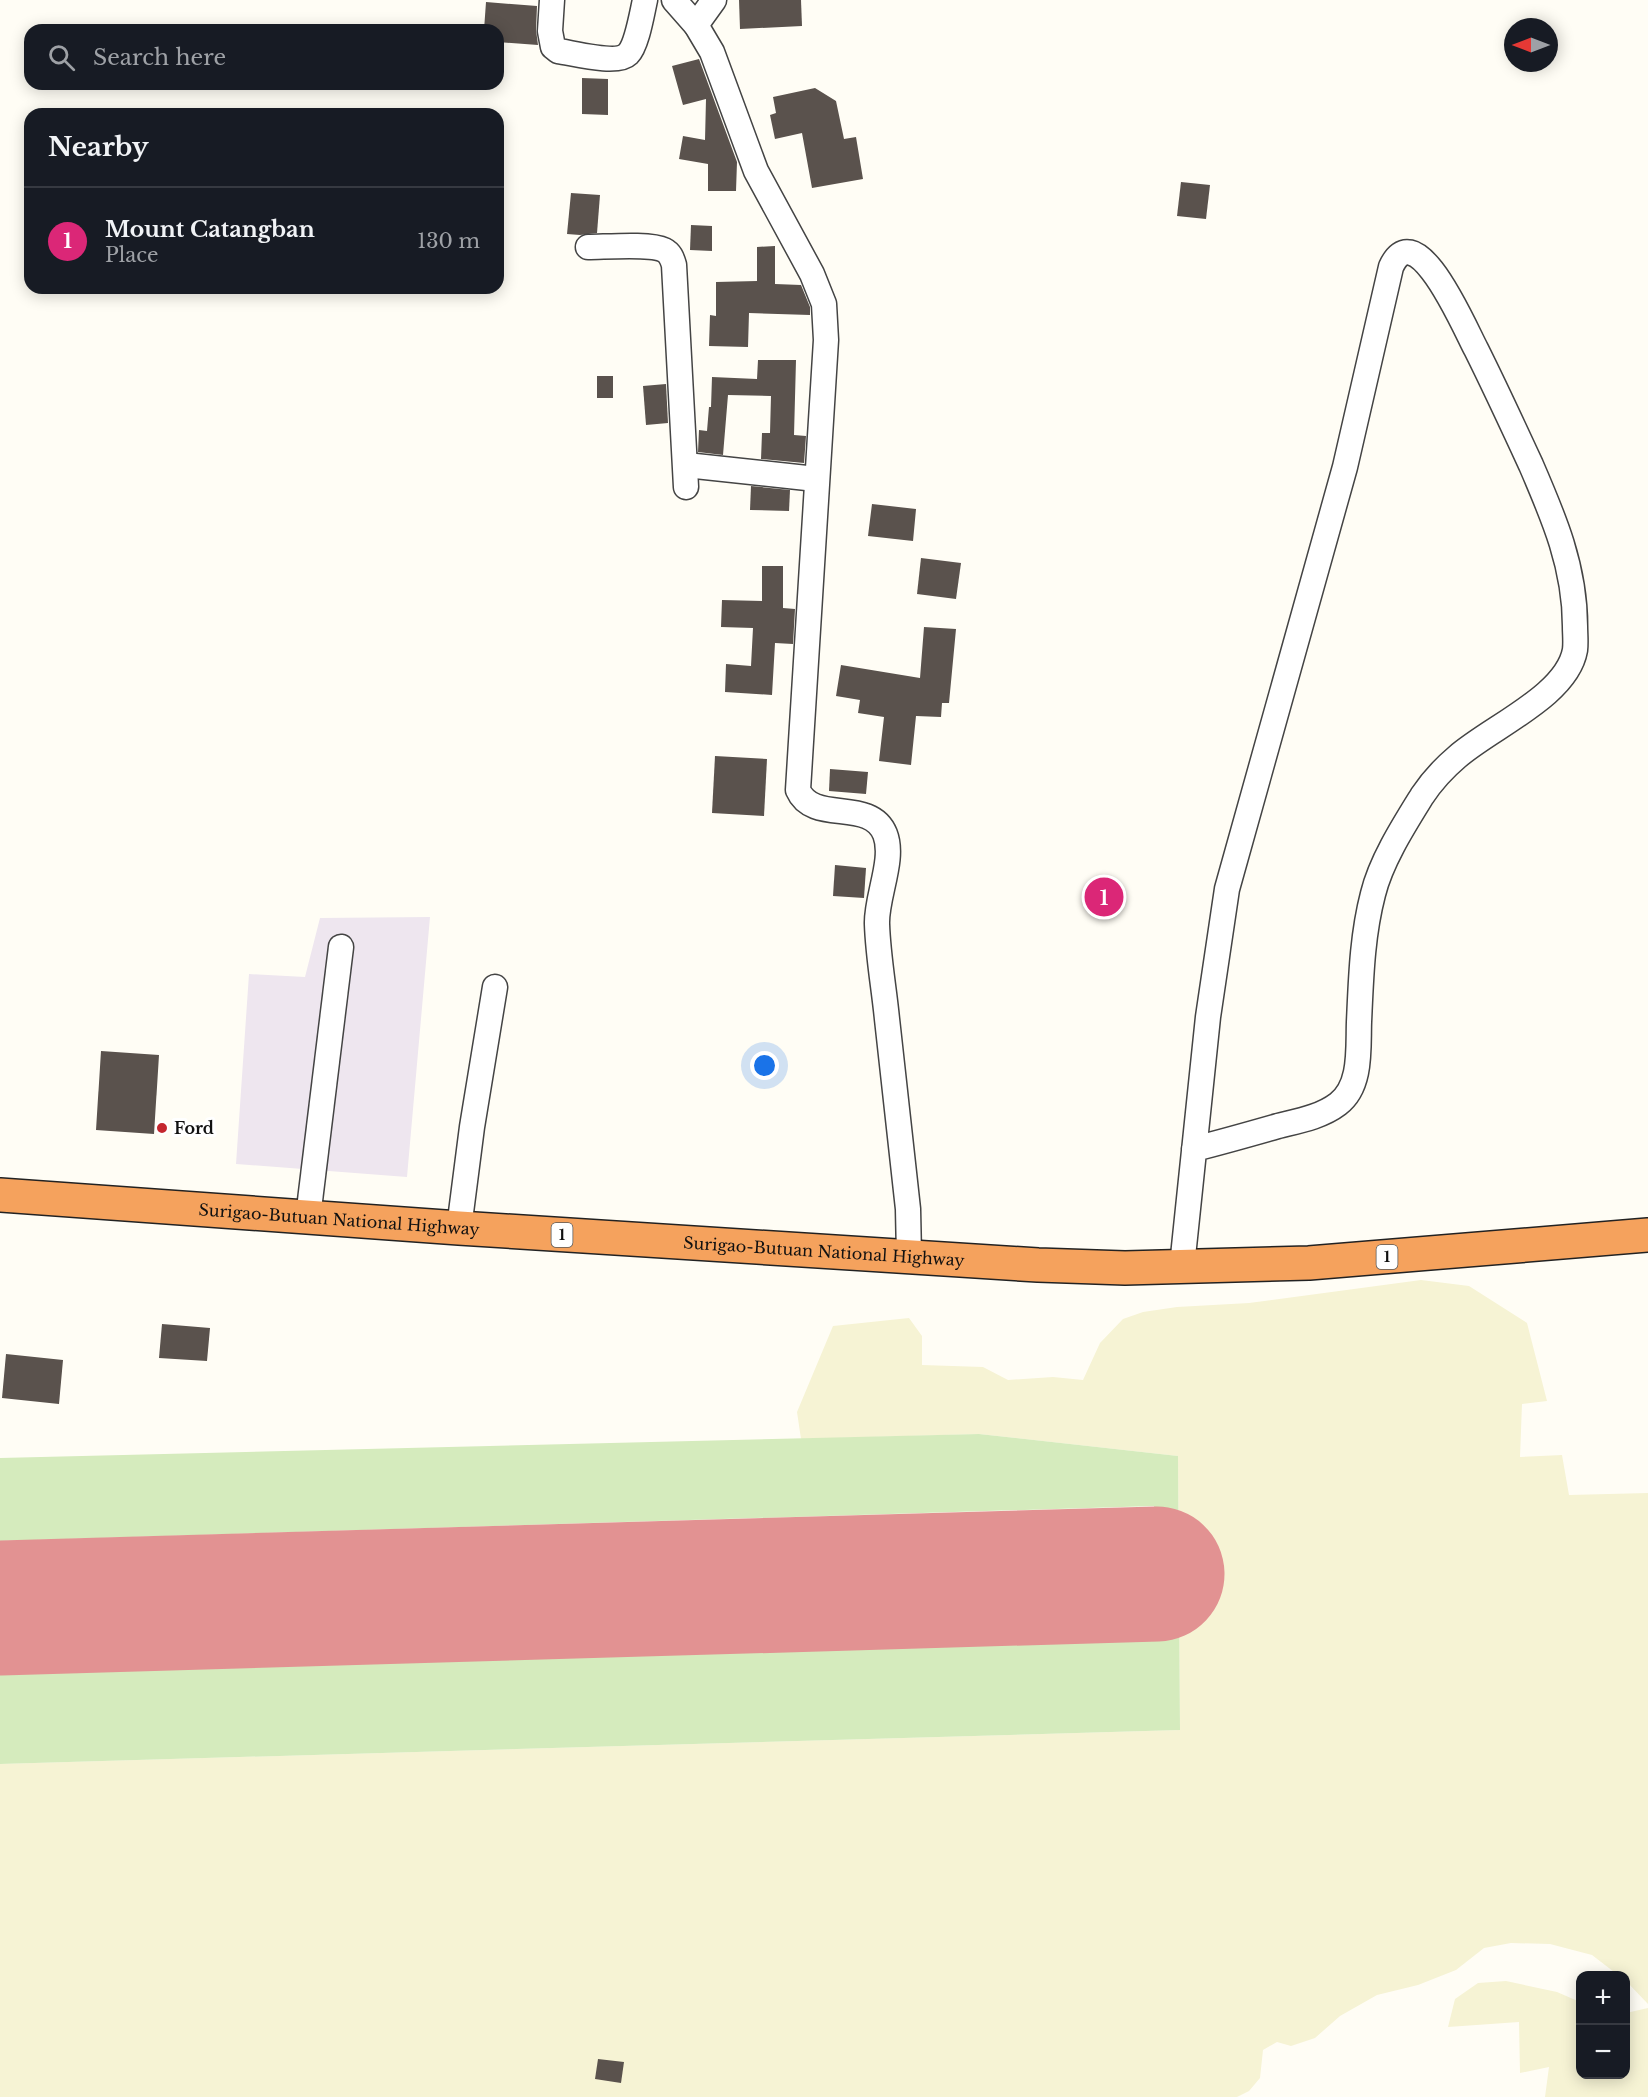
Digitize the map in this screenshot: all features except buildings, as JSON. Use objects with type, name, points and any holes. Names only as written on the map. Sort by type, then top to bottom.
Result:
[{"type":"highway","name":"Surigao-Butuan National Highway","points":[[0,1195],[459,1228],[1125,1268],[1309,1263],[1648,1235]]},
{"type":"street","points":[[552,0],[550,31],[552,47],[558,51],[612,59],[621,58],[631,49],[645,0]]},
{"type":"street","points":[[674,0],[696,26],[712,52],[756,171],[812,274],[824,304],[826,340],[798,790],[801,797],[814,806],[855,812],[876,820],[882,827],[888,843],[877,923],[908,1209],[909,1256]]},
{"type":"street","points":[[696,26],[714,0]]},
{"type":"street","points":[[588,247],[655,247],[667,251],[671,256],[674,265],[686,476],[816,479]]},
{"type":"street","points":[[1182,1266],[1194,1149],[1208,1017],[1227,889],[1345,467],[1391,267],[1395,258],[1400,254],[1412,253],[1426,262],[1441,282],[1504,404],[1557,524],[1570,569],[1575,612],[1575,649],[1569,669],[1555,687],[1457,756],[1430,783],[1397,835],[1373,893],[1361,967],[1358,1056],[1354,1080],[1348,1093],[1338,1104],[1313,1117],[1194,1149]]},
{"type":"street","points":[[308,1217],[341,947]]},
{"type":"street","points":[[459,1228],[472,1127],[495,987]]},
{"type":"shaded area","points":[[430,917],[407,1177],[236,1164],[249,974],[305,977],[320,918]]},
{"type":"shaded area","points":[[1421,1280],[1469,1286],[1527,1323],[1547,1401],[1522,1404],[1520,1457],[1562,1455],[1569,1495],[1648,1493],[1648,2004],[1630,1985],[1630,1971],[1613,1971],[1592,1955],[1550,1944],[1511,1943],[1484,1948],[1456,1970],[1418,1985],[1377,1995],[1340,2016],[1315,2038],[1291,2046],[1277,2042],[1263,2050],[1260,2078],[1249,2091],[1237,2097],[0,2097],[0,1764],[1180,1730],[1178,1456],[979,1434],[801,1439],[797,1412],[833,1326],[909,1318],[922,1336],[922,1365],[983,1367],[1008,1380],[1053,1377],[1083,1380],[1100,1343],[1123,1319],[1143,1312],[1177,1307],[1249,1303]]},
{"type":"shaded area","points":[[1506,1981],[1557,1992],[1576,2000],[1576,2079],[1630,2079],[1630,2012],[1648,2008],[1648,2097],[1545,2097],[1549,2067],[1520,2073],[1519,2022],[1448,2027],[1455,1999],[1478,1983]]},
{"type":"green space","points":[[979,1434],[1178,1456],[1180,1730],[0,1764],[0,1674],[1158,1639],[1154,1506],[0,1541],[0,1458]]},
{"type":"runway","points":[[0,1608],[1157,1574]]},
{"type":"place","name":"Mount Catangban","points":[[1104,897]]},
{"type":"place","name":"Ford","points":[[162,1128]]}]
